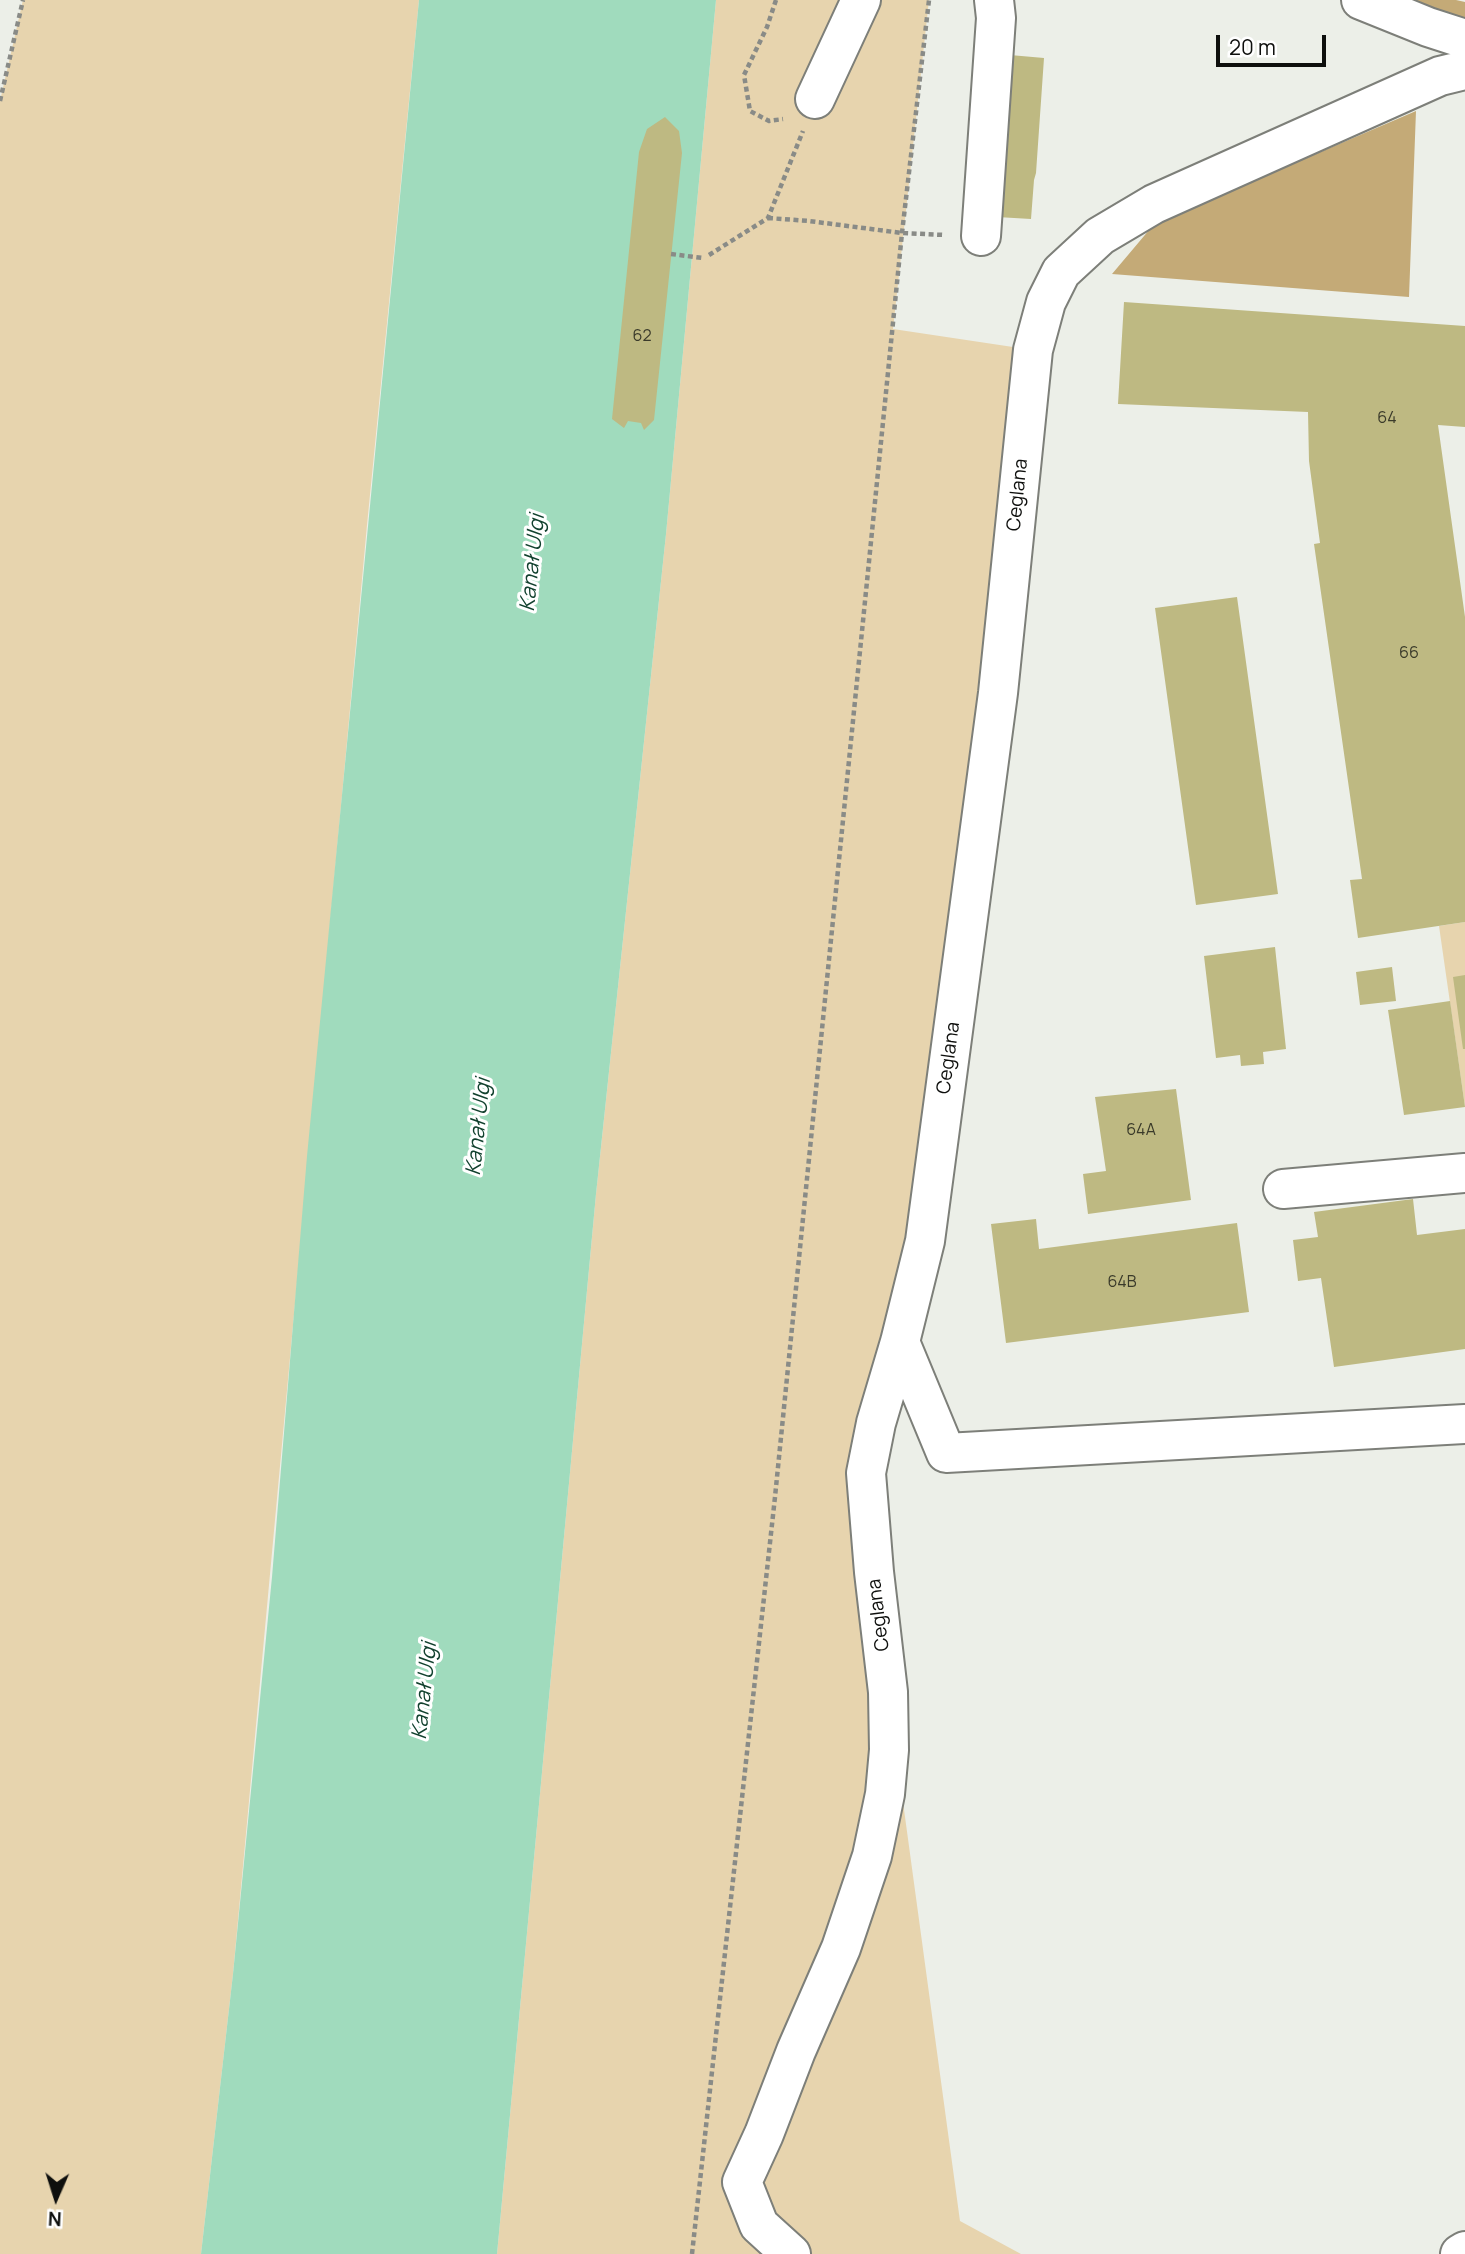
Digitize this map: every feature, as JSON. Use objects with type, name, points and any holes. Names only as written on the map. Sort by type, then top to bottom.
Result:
[{"type":"street","points":[[816,99],[862,0]]},
{"type":"street","points":[[981,236],[996,18],[993,0]]},
{"type":"street","points":[[1361,0],[1465,39]]},
{"type":"street","name":"Ceglana","points":[[791,2254],[759,2225],[742,2182],[841,1948],[872,1856],[885,1794],[888,1692],[866,1473],[876,1423],[900,1342],[925,1241],[998,693],[1033,350],[1046,302],[1061,272],[1100,236],[1154,204],[1440,76],[1465,70]]},
{"type":"street","points":[[1283,1189],[1465,1173]]},
{"type":"street","points":[[900,1342],[946,1453],[1465,1424]]},
{"type":"street","points":[[1460,2254],[1465,2251]]},
{"type":"path","points":[[0,101],[23,0]]},
{"type":"path","points":[[776,0],[744,75],[750,111],[769,121],[795,118],[816,99]]},
{"type":"path","points":[[692,2254],[820,1066],[902,233],[929,0]]},
{"type":"path","points":[[768,218],[816,99]]},
{"type":"path","points":[[709,255],[768,218],[809,220],[902,233],[981,236]]},
{"type":"path","points":[[671,254],[703,258]]},
{"type":"shaded area","points":[[23,0],[419,0],[367,525],[233,1974],[201,2254],[0,2254],[0,101]]},
{"type":"shaded area","points":[[716,0],[929,0],[893,329],[1033,350],[998,693],[876,1423],[888,1692],[960,2221],[1021,2254],[497,2254],[596,1194],[666,534]]},
{"type":"shaded area","points":[[1375,0],[1465,2],[1465,28]]},
{"type":"shaded area","points":[[1416,111],[1409,297],[1112,274],[1155,223]]},
{"type":"shaded area","points":[[1465,922],[1465,1107],[1439,926]]},
{"type":"water","name":"Kanał Ulgi","points":[[419,0],[716,0],[666,534],[596,1194],[497,2254],[201,2254],[233,1974],[272,1577],[307,1156]]},
{"type":"building","points":[[1010,55],[1044,58],[1031,219],[997,217]]},
{"type":"building","points":[[665,117],[679,131],[682,153],[654,420],[644,430],[641,423],[628,421],[624,428],[612,419],[639,152],[647,129]]},
{"type":"building","points":[[1124,302],[1465,326],[1465,427],[1438,425],[1465,617],[1465,922],[1358,938],[1350,880],[1362,879],[1314,544],[1320,543],[1309,461],[1308,412],[1118,404]]},
{"type":"building","points":[[1237,597],[1278,894],[1196,905],[1155,608]]},
{"type":"building","points":[[1275,947],[1286,1049],[1263,1052],[1264,1064],[1241,1066],[1240,1055],[1216,1058],[1204,956]]},
{"type":"building","points":[[1392,967],[1396,1001],[1360,1005],[1356,972]]},
{"type":"building","points":[[1465,975],[1465,1049],[1463,1049],[1453,977]]},
{"type":"building","points":[[1450,1001],[1465,1107],[1404,1115],[1388,1010]]},
{"type":"building","points":[[1176,1089],[1191,1200],[1088,1214],[1083,1174],[1106,1171],[1095,1097]]},
{"type":"building","points":[[1413,1199],[1417,1235],[1465,1229],[1465,1349],[1334,1367],[1321,1278],[1298,1281],[1293,1240],[1318,1237],[1314,1212]]},
{"type":"building","points":[[1036,1219],[1039,1249],[1237,1223],[1249,1312],[1006,1343],[991,1224]]}]
